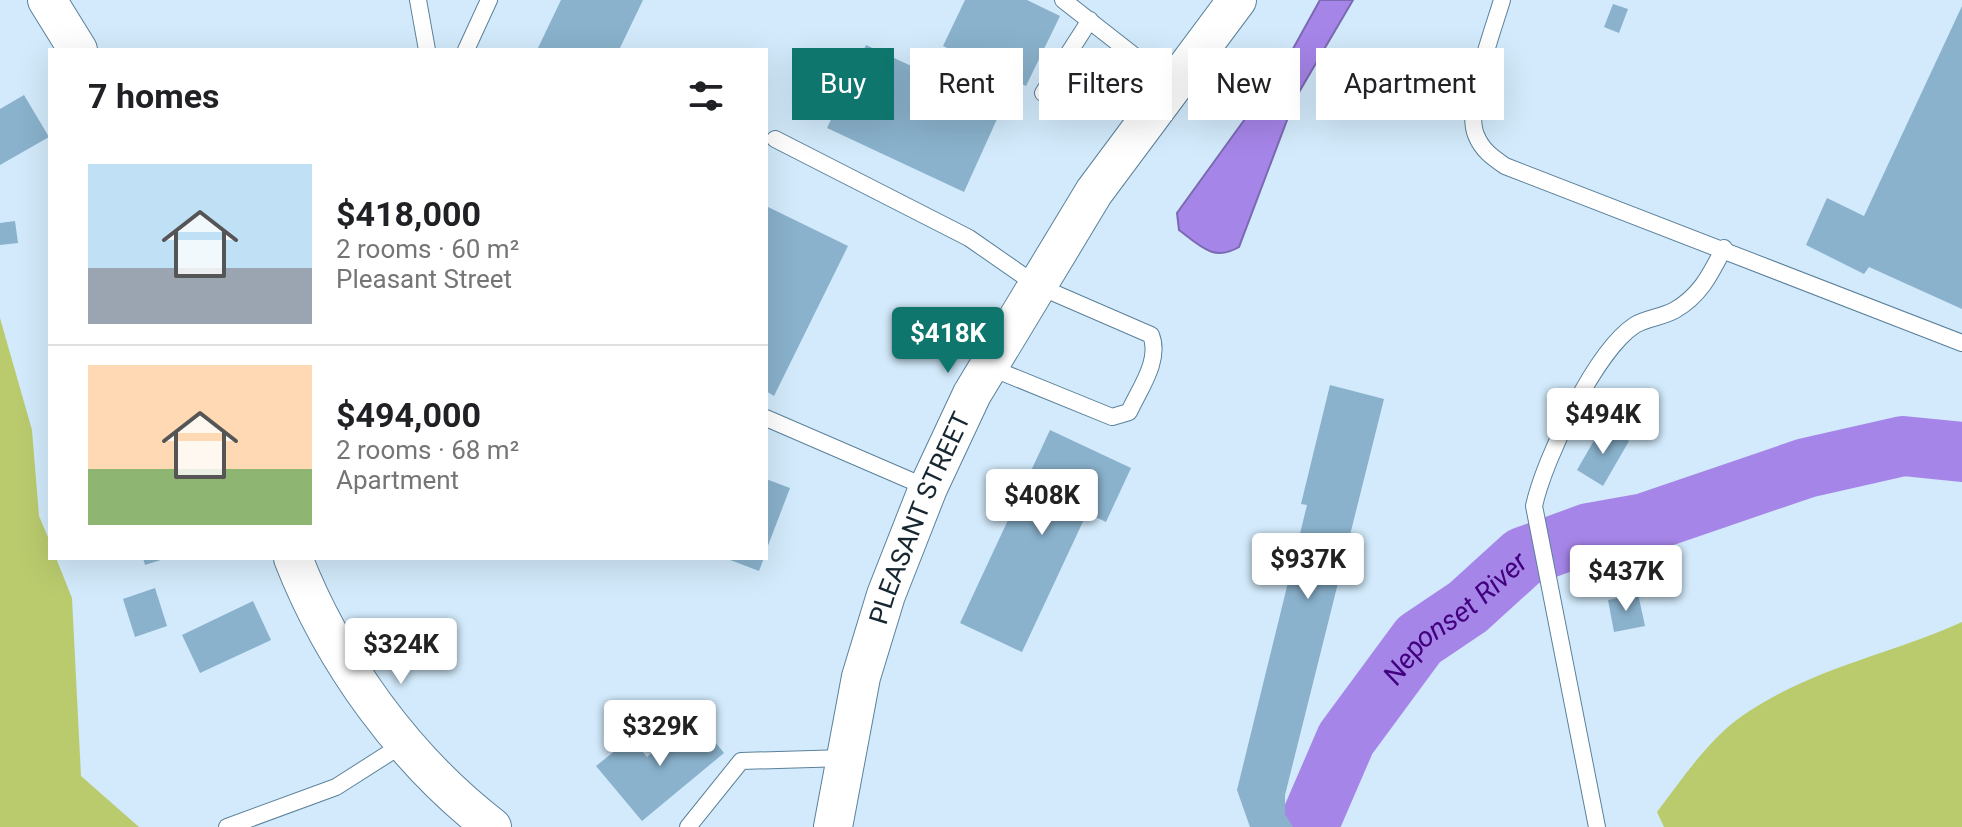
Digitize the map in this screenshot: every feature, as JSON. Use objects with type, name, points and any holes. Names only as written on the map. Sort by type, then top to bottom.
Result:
[{"type":"street","points":[[47,0],[77,48]]},
{"type":"street","name":"PLEASANT STREET","points":[[833,827],[861,677],[886,595],[928,488],[972,394],[1094,192],[1237,0]]},
{"type":"street","points":[[294,560],[347,667],[405,743],[456,800],[492,827]]},
{"type":"lane","points":[[418,0],[427,48]]},
{"type":"lane","points":[[467,48],[489,0]]},
{"type":"lane","points":[[1063,0],[1173,86]]},
{"type":"lane","points":[[1502,0],[1473,111],[1474,131],[1485,152],[1505,166],[1724,248],[1962,343]]},
{"type":"lane","points":[[1072,48],[1090,20]]},
{"type":"lane","points":[[775,139],[969,238],[1038,286],[1151,335],[1155,356],[1129,412],[1112,417],[989,367]]},
{"type":"lane","points":[[1597,827],[1534,506],[1540,481],[1585,388],[1613,344],[1636,324],[1675,310],[1704,287],[1724,248]]},
{"type":"lane","points":[[768,419],[928,488]]},
{"type":"lane","points":[[227,827],[336,787],[405,743]]},
{"type":"lane","points":[[688,827],[741,761],[793,757],[845,758]]},
{"type":"green space","points":[[0,318],[32,430],[39,516],[48,537],[48,560],[57,560],[72,598],[81,776],[139,827],[0,827]]},
{"type":"green space","points":[[1962,622],[1962,827],[1664,827],[1657,812],[1707,748],[1742,716],[1822,674]]},
{"type":"shaded area","points":[[1320,0],[1353,0],[1325,48],[1316,48],[1316,63],[1300,90],[1300,48],[1293,48]]},
{"type":"shaded area","points":[[1244,120],[1287,120],[1239,247],[1222,253],[1208,250],[1179,230],[1177,213]]},
{"type":"building","points":[[561,0],[643,0],[620,48],[538,48]]},
{"type":"building","points":[[965,0],[1027,0],[1060,16],[1044,48],[1039,48],[1039,59],[1026,86],[1023,85],[1023,48],[943,46]]},
{"type":"building","points":[[1613,4],[1628,9],[1619,33],[1604,27]]},
{"type":"building","points":[[1962,6],[1962,309],[1869,267],[1864,274],[1806,245],[1827,198],[1864,216]]},
{"type":"building","points":[[894,58],[910,65],[910,120],[997,120],[964,192],[827,128],[831,120],[894,120]]},
{"type":"building","points":[[24,95],[48,138],[0,165],[0,109]]},
{"type":"building","points":[[768,207],[848,246],[774,396],[768,392]]},
{"type":"building","points":[[15,221],[18,243],[0,245],[0,223]]},
{"type":"building","points":[[1330,385],[1384,399],[1285,795],[1285,814],[1293,827],[1250,827],[1237,790],[1307,505],[1301,504]]},
{"type":"building","points":[[1603,425],[1629,441],[1603,486],[1577,470]]},
{"type":"building","points":[[1050,430],[1131,468],[1106,522],[1087,513],[1022,652],[960,623]]},
{"type":"building","points":[[768,480],[790,488],[768,546]]},
{"type":"building","points":[[144,560],[161,560],[145,565]]},
{"type":"building","points":[[730,560],[763,560],[759,571]]},
{"type":"building","points":[[155,588],[167,626],[135,637],[123,599]]},
{"type":"building","points":[[1638,594],[1645,626],[1614,632],[1608,600]]},
{"type":"building","points":[[253,601],[271,640],[200,673],[182,635]]},
{"type":"building","points":[[695,717],[724,753],[642,821],[596,766],[631,738],[647,757]]},
{"type":"waterway","name":"Neponset River","points":[[1308,827],[1346,739],[1419,640],[1468,607],[1523,557],[1589,533],[1645,523],[1806,468],[1903,446],[1962,452]]}]
